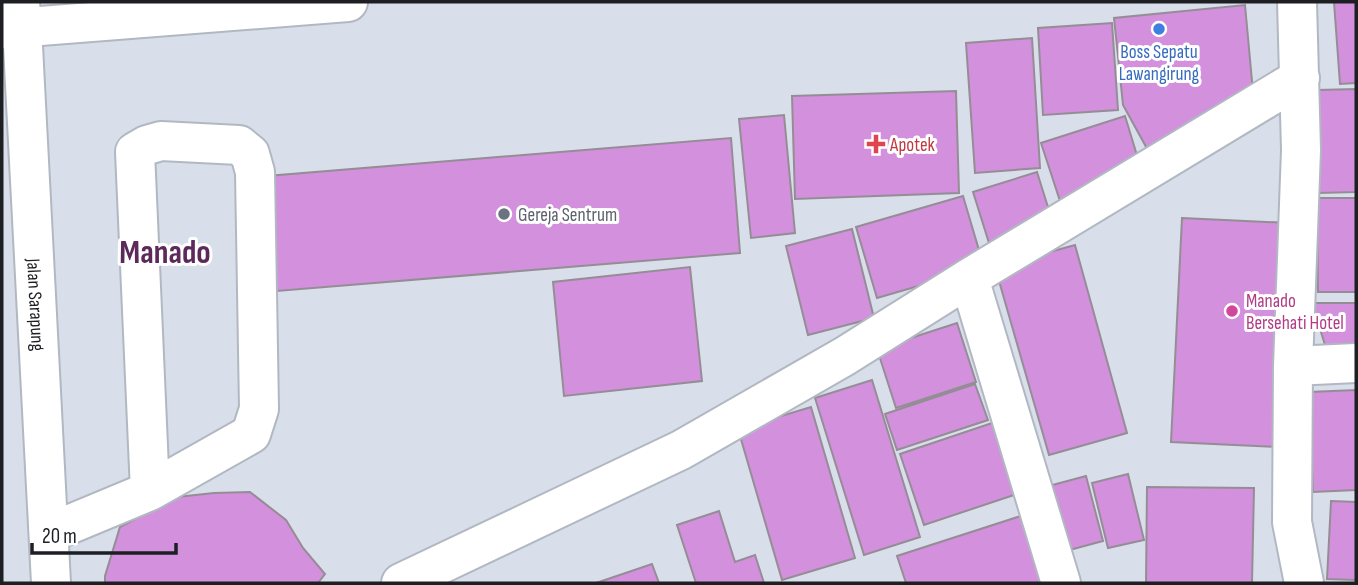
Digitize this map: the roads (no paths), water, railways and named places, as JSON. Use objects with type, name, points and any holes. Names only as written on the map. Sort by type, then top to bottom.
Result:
[{"type":"main road","points":[[15,19],[348,2]]},
{"type":"main road","points":[[1297,2],[1301,150],[1293,366],[1292,522],[1304,583]]},
{"type":"main road","name":"Jalan Sarapung","points":[[15,19],[51,583]]},
{"type":"main road","points":[[401,583],[681,450],[845,356],[1300,78]]},
{"type":"main road","points":[[49,533],[150,491],[251,434],[257,423],[256,172],[250,154],[239,145],[161,141],[135,152],[150,491]]},
{"type":"main road","points":[[969,278],[1060,583]]},
{"type":"main road","points":[[1293,366],[1356,363]]},
{"type":"place","name":"Boss Sepatu Lawangirung","points":[[1159,29]]},
{"type":"place","name":"Apotek","points":[[876,144]]},
{"type":"place","name":"Gereja Sentrum","points":[[504,214]]},
{"type":"place","name":"Manado Bersehati Hotel","points":[[1232,311]]},
{"type":"district","name":"Manado","points":[[165,251]]}]
